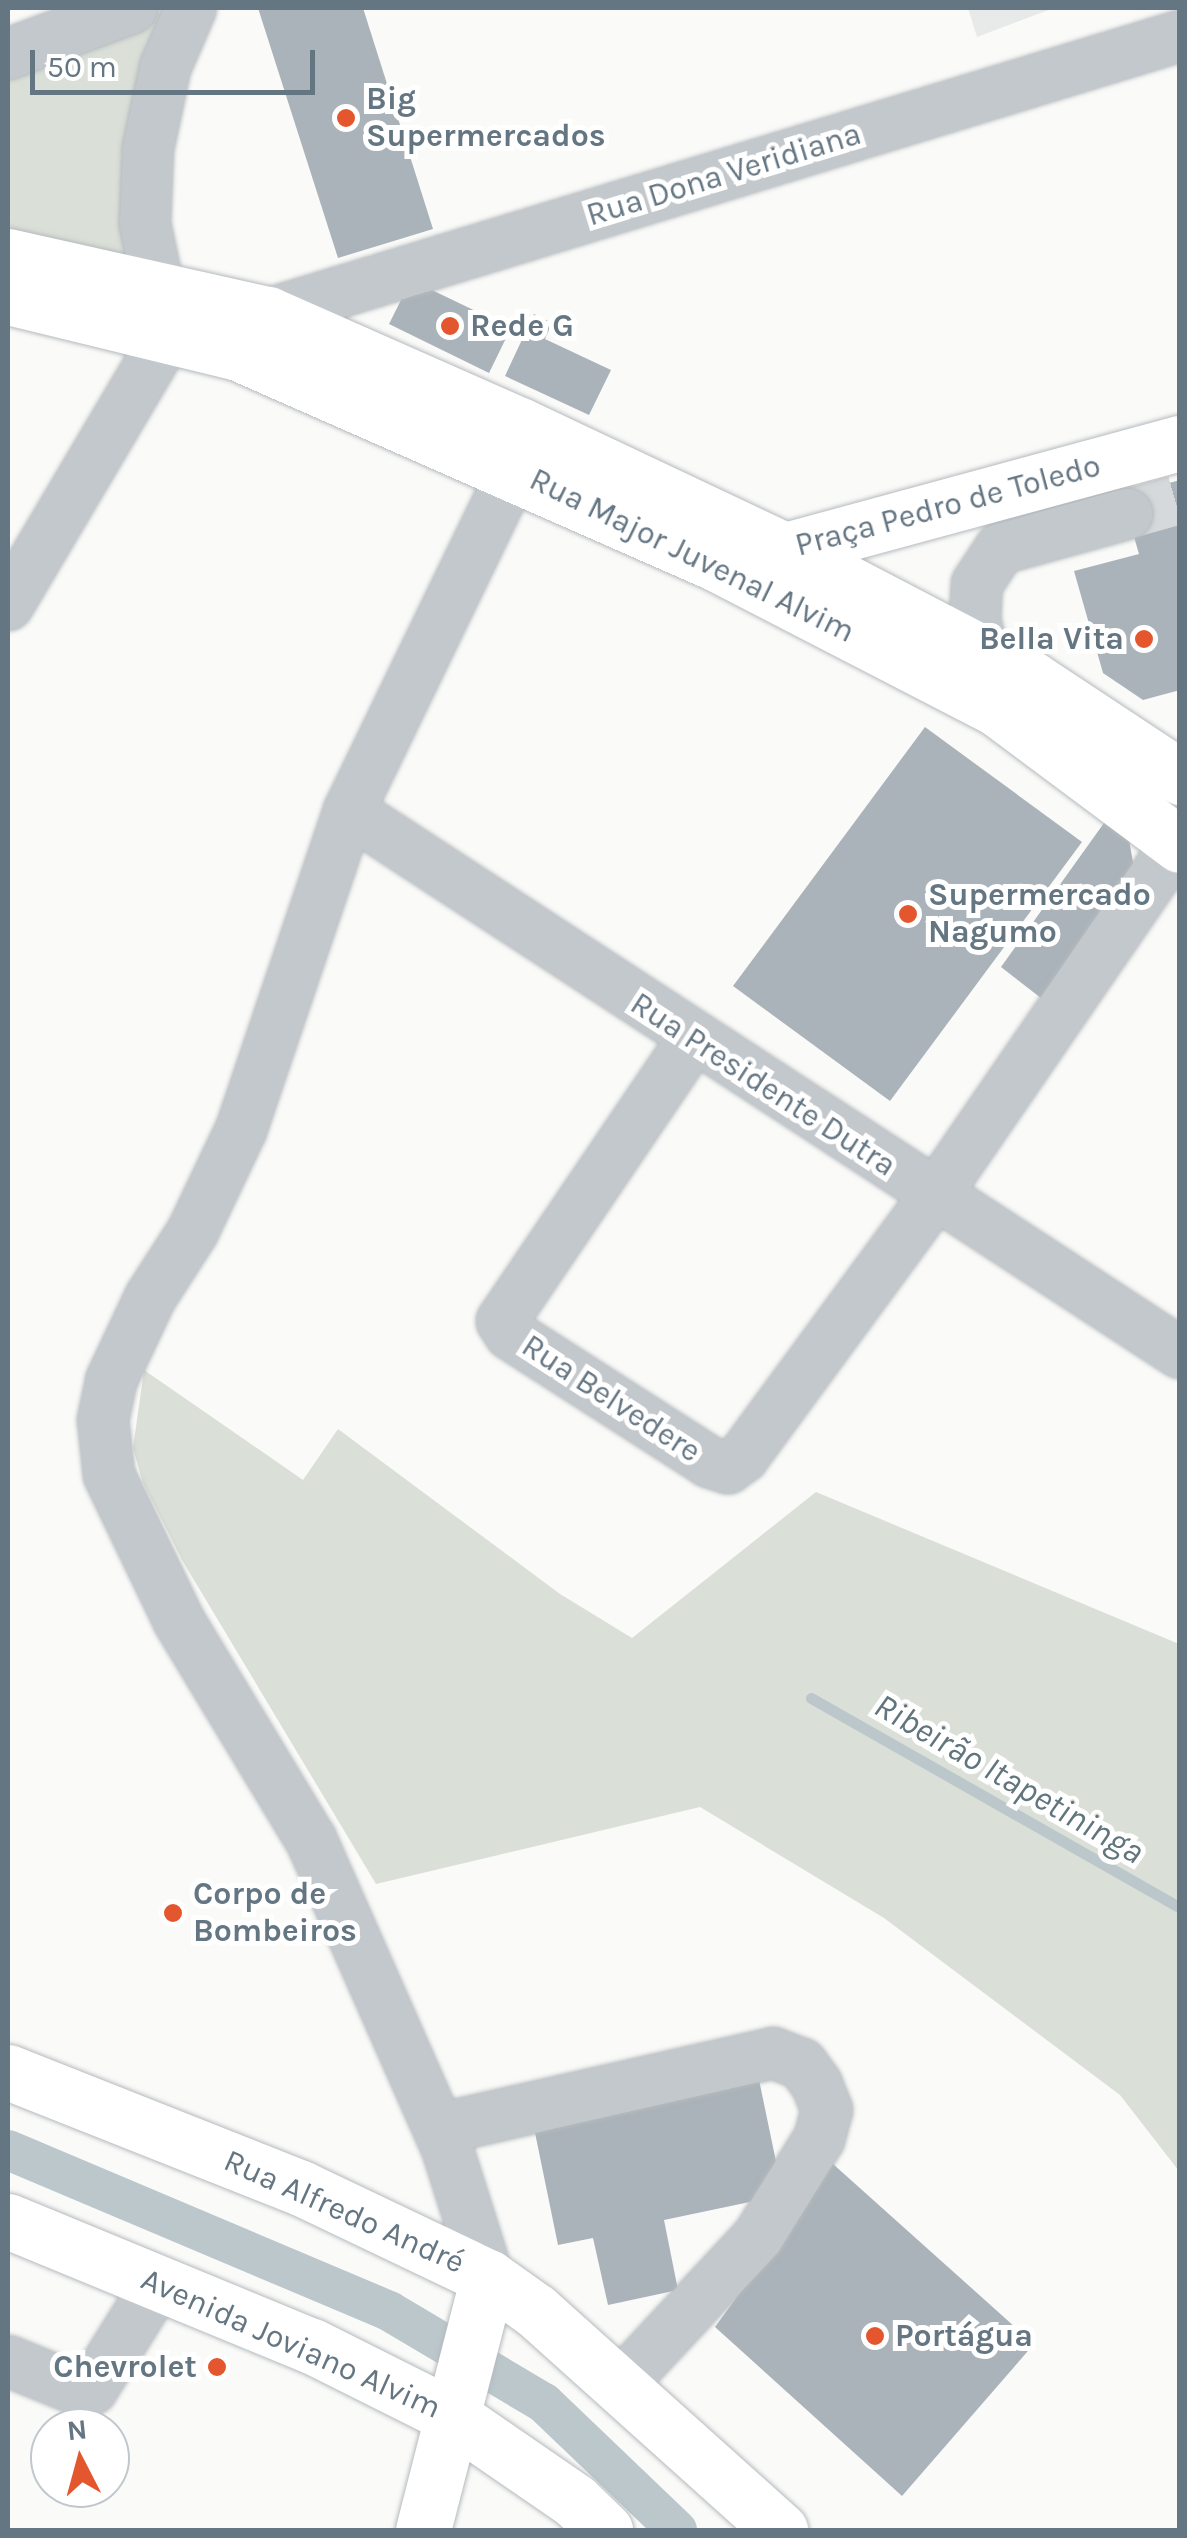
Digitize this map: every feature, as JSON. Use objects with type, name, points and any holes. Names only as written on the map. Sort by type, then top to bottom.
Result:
[{"type":"main road","points":[[8,256],[162,310]]},
{"type":"main road","points":[[8,297],[162,310]]},
{"type":"main road","name":"Rua Major Juvenal Alvim","points":[[162,310],[268,314],[517,447],[715,563],[996,708],[1179,839]]},
{"type":"main road","name":"Rua Major Juvenal Alvim","points":[[162,310],[238,353],[517,447],[787,551],[983,654],[1180,777]]},
{"type":"main road","name":"Praça Pedro de Toledo","points":[[715,563],[787,551],[1180,443]]},
{"type":"main road","name":"Rua Alfredo André","points":[[8,2072],[301,2188],[483,2292],[620,2386],[780,2530]]},
{"type":"main road","name":"Avenida Joviano Alvim","points":[[8,2222],[380,2380],[454,2396],[522,2464],[605,2530]]},
{"type":"main road","points":[[428,2507],[483,2292]]},
{"type":"main road","points":[[380,2380],[407,2411],[428,2507]]},
{"type":"main road","points":[[428,2507],[484,2463],[522,2464]]},
{"type":"street","points":[[8,54],[132,8]]},
{"type":"street","points":[[8,606],[162,310],[145,224],[148,149],[165,68],[191,8]]},
{"type":"street","name":"Rua Dona Veridiana","points":[[268,314],[1180,36]]},
{"type":"street","points":[[483,2292],[439,2129],[311,1840],[180,1621],[109,1475],[103,1420],[111,1381],[150,1298],[193,1231],[241,1130],[349,810],[517,447]]},
{"type":"street","points":[[936,507],[1000,549]]},
{"type":"street","points":[[983,654],[975,620],[977,584],[1000,549],[1127,514]]},
{"type":"street","name":"Rua Presidente Dutra","points":[[349,810],[934,1197],[1180,1354]]},
{"type":"street","points":[[934,1197],[1179,839]]},
{"type":"street","name":"Rua Belvedere","points":[[693,1039],[508,1305],[502,1321],[510,1334],[709,1462],[728,1468],[934,1197]]},
{"type":"street","points":[[439,2129],[773,2054],[802,2064],[817,2084],[827,2110],[819,2139],[758,2237],[620,2386]]},
{"type":"street","points":[[8,2361],[79,2390],[92,2389],[158,2283]]},
{"type":"shaded area","points":[[155,8],[184,8],[148,276],[8,249],[8,64]]},
{"type":"shaded area","points":[[968,8],[1054,8],[977,37]]},
{"type":"shaded area","points":[[144,1370],[303,1480],[338,1429],[560,1594],[632,1638],[816,1492],[1179,1644],[1179,2171],[1120,2095],[884,1918],[700,1807],[376,1884],[182,1560],[143,1483],[133,1448]]},
{"type":"building","name":"Big Supermercados","points":[[258,8],[363,8],[433,229],[338,258]]},
{"type":"building","name":"Rede G","points":[[411,280],[511,328],[489,373],[389,324]]},
{"type":"building","name":"Rede G","points":[[534,314],[552,323],[545,339],[611,370],[589,415],[505,376]]},
{"type":"building","points":[[1180,480],[1180,690],[1143,700],[1103,673],[1074,571],[1139,554],[1122,496]]},
{"type":"building","name":"Supermercado Nagumo","points":[[925,727],[1082,842],[890,1101],[733,986]]},
{"type":"building","points":[[1109,816],[1127,828],[1134,868],[1041,998],[1001,967]]},
{"type":"building","points":[[758,2075],[783,2195],[664,2220],[678,2290],[608,2305],[593,2238],[558,2245],[533,2123]]},
{"type":"building","name":"Portágua","points":[[833,2164],[1034,2344],[902,2496],[715,2327]]},
{"type":"waterway","name":"Ribeirão Itapetininga","points":[[811,1698],[1180,1908]]},
{"type":"waterway","points":[[8,2150],[389,2311],[544,2403],[677,2530]]},
{"type":"tunnel","points":[[1127,514],[1180,499]]},
{"type":"place","name":"Big Supermercados","points":[[346,118]]},
{"type":"place","name":"Rede G","points":[[450,326]]},
{"type":"place","name":"Bella Vita","points":[[1144,639]]},
{"type":"place","name":"Supermercado Nagumo","points":[[908,914]]},
{"type":"place","name":"Corpo de Bombeiros","points":[[173,1913]]},
{"type":"place","name":"Portágua","points":[[875,2336]]},
{"type":"place","name":"Chevrolet","points":[[217,2367]]}]
